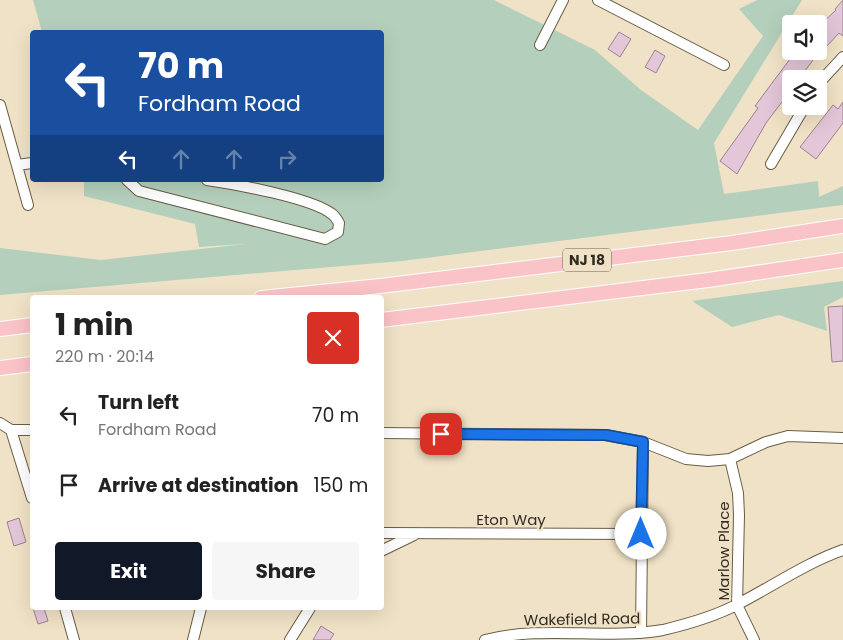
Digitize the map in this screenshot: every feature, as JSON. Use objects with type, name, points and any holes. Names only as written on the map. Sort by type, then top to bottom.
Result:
[{"type":"highway","name":"NJ 18","points":[[291,295],[380,286],[732,243],[843,226]]},
{"type":"highway","name":"NJ 18","points":[[384,320],[708,280],[843,260]]},
{"type":"highway","points":[[0,329],[30,325]]},
{"type":"highway","points":[[0,368],[30,364]]},
{"type":"street","points":[[540,45],[564,0]]},
{"type":"street","points":[[598,0],[724,65]]},
{"type":"street","points":[[827,75],[843,58]]},
{"type":"street","points":[[0,105],[28,205]]},
{"type":"street","points":[[771,164],[800,115]]},
{"type":"street","points":[[17,165],[30,164]]},
{"type":"street","points":[[129,182],[139,191],[325,239],[338,232],[339,223],[333,214],[312,204],[243,186],[219,182]]},
{"type":"street","points":[[0,423],[11,430],[30,430]]},
{"type":"street","points":[[11,430],[30,492]]},
{"type":"street","points":[[384,433],[606,435],[643,442],[686,459],[708,462],[730,459],[782,436],[800,435],[843,438]]},
{"type":"street","points":[[641,633],[643,442]]},
{"type":"street","name":"Marlow Place","points":[[730,459],[738,493],[737,605],[754,640]]},
{"type":"street","name":"Eton Way","points":[[384,533],[641,534]]},
{"type":"street","points":[[384,550],[415,534]]},
{"type":"street","name":"Wakefield Road","points":[[485,640],[525,635],[613,636],[641,633],[687,624],[737,605],[805,567],[843,550]]},
{"type":"street","points":[[66,610],[74,640]]},
{"type":"street","points":[[193,640],[200,610]]},
{"type":"street","points":[[290,640],[309,610]]},
{"type":"green space","points":[[33,0],[494,0],[595,50],[641,90],[698,130],[763,36],[739,9],[757,0],[802,0],[793,15],[782,15],[782,32],[714,143],[724,194],[818,181],[819,197],[843,186],[843,205],[402,261],[0,295],[0,248],[101,260],[246,244],[199,247],[195,224],[84,196],[84,182],[384,182],[384,30],[41,30]]},
{"type":"green space","points":[[843,281],[843,297],[824,307],[827,331],[779,315],[732,327],[692,301]]},
{"type":"building","points":[[843,0],[843,36],[839,33],[827,46],[827,18]]},
{"type":"building","points":[[619,32],[631,39],[620,57],[608,49]]},
{"type":"building","points":[[655,50],[665,56],[656,73],[645,67]]},
{"type":"building","points":[[789,60],[813,60],[806,70],[782,70],[782,102],[766,123],[737,174],[720,161],[758,108],[755,106]]},
{"type":"building","points":[[843,102],[843,123],[816,159],[800,147],[833,105],[838,109]]},
{"type":"building","points":[[843,306],[843,361],[832,362],[828,307]]},
{"type":"building","points":[[19,518],[26,542],[14,546],[7,522]]},
{"type":"building","points":[[34,610],[45,610],[48,621],[38,624]]},
{"type":"building","points":[[321,626],[334,634],[330,640],[313,640]]},
{"type":"route","points":[[441,434],[606,435],[643,442],[641,534]]}]
